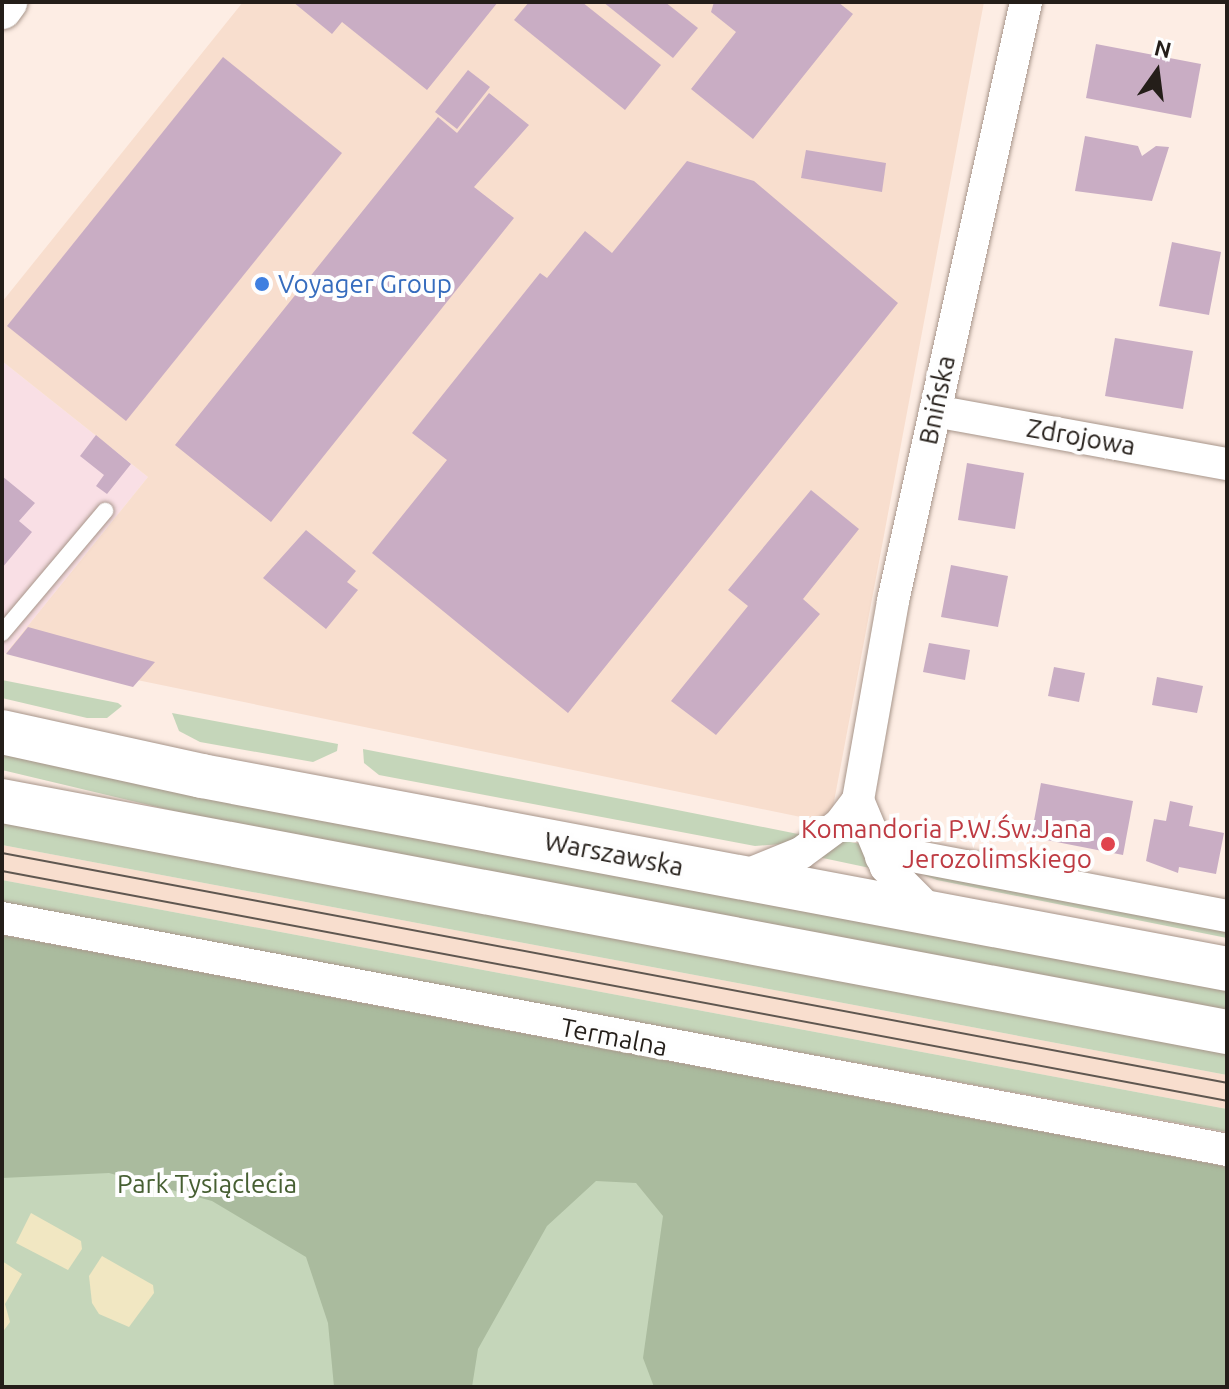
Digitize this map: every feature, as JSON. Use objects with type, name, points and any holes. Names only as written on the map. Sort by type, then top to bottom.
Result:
[{"type":"main road","name":"Warszawska","points":[[2,732],[736,877],[1227,969]]},
{"type":"main road","points":[[2,801],[1227,1032]]},
{"type":"street","points":[[2,9],[7,2]]},
{"type":"street","name":"Bnińska","points":[[858,800],[893,601],[1026,2]]},
{"type":"street","name":"Zdrojowa","points":[[935,411],[1227,464]]},
{"type":"street","points":[[858,800],[881,857],[902,888],[934,914]]},
{"type":"street","points":[[736,877],[764,872],[793,858],[840,824],[858,800]]},
{"type":"street","points":[[881,857],[902,854],[1227,916]]},
{"type":"street","name":"Termalna","points":[[2,918],[1227,1150]]},
{"type":"lane","points":[[2,633],[105,511]]},
{"type":"shaded area","points":[[243,2],[984,2],[830,823],[6,653],[148,477],[2,361],[2,302]]},
{"type":"shaded area","points":[[2,361],[148,477],[6,653],[2,652]]},
{"type":"shaded area","points":[[2,845],[1227,1075],[1227,1109],[2,880]]},
{"type":"green space","points":[[2,680],[122,706],[107,718],[87,718],[2,698]]},
{"type":"green space","points":[[172,713],[338,744],[337,751],[313,762],[200,742],[179,731]]},
{"type":"green space","points":[[363,749],[803,835],[782,844],[755,846],[379,775],[364,763]]},
{"type":"green space","points":[[2,754],[1227,984],[1227,1014],[275,835],[2,770]]},
{"type":"green space","points":[[2,817],[1227,1047],[1227,1075],[2,845]]},
{"type":"green space","points":[[839,840],[861,844],[870,868],[818,857]]},
{"type":"green space","points":[[918,873],[1227,926],[1227,938],[937,880]]},
{"type":"green space","points":[[2,880],[1227,1109],[1227,1132],[27,908],[2,902]]},
{"type":"green space","name":"Park Tysiąclecia","points":[[2,935],[1227,1167],[1227,1387],[2,1387]]},
{"type":"green space","name":"Park Tysiąclecia","points":[[2,935],[1227,1167],[1227,1387],[654,1387],[643,1358],[663,1216],[636,1183],[596,1181],[547,1226],[478,1349],[472,1387],[334,1387],[328,1323],[306,1257],[212,1201],[109,1173],[2,1178]]},
{"type":"sand","points":[[31,1213],[81,1241],[82,1249],[68,1270],[16,1243]]},
{"type":"sand","points":[[102,1256],[153,1285],[154,1293],[129,1327],[99,1314],[92,1303],[89,1276]]},
{"type":"sand","points":[[2,1261],[22,1274],[5,1304],[10,1322],[2,1333]]},
{"type":"building","points":[[293,2],[498,2],[427,90],[342,22],[332,34]]},
{"type":"building","points":[[529,2],[582,2],[661,65],[625,110],[514,20]]},
{"type":"building","points":[[603,2],[665,2],[698,28],[673,58]]},
{"type":"building","points":[[714,2],[838,2],[853,14],[753,139],[691,89],[736,32],[711,12]]},
{"type":"building","points":[[1096,44],[1201,64],[1191,118],[1086,98]]},
{"type":"building","points":[[223,57],[342,153],[126,421],[7,326]]},
{"type":"building","points":[[468,70],[490,87],[457,129],[435,112]]},
{"type":"building","points":[[489,93],[529,125],[474,187],[514,218],[271,522],[175,445],[438,117],[457,133]]},
{"type":"building","points":[[1085,136],[1138,146],[1142,156],[1156,146],[1169,147],[1152,201],[1075,191]]},
{"type":"building","points":[[806,150],[886,163],[882,192],[801,178]]},
{"type":"building","points":[[687,161],[754,181],[898,303],[568,713],[372,553],[447,460],[412,433],[540,273],[547,278],[585,231],[612,253]]},
{"type":"building","points":[[1172,242],[1221,252],[1209,315],[1159,306]]},
{"type":"building","points":[[1115,338],[1193,351],[1183,409],[1105,396]]},
{"type":"building","points":[[96,435],[131,464],[107,494],[96,486],[104,475],[80,456]]},
{"type":"building","points":[[967,463],[1024,473],[1015,529],[958,520]]},
{"type":"building","points":[[2,476],[35,503],[19,521],[32,532],[2,568]]},
{"type":"building","points":[[811,490],[859,529],[803,599],[820,614],[716,735],[671,701],[748,606],[728,590]]},
{"type":"building","points":[[306,530],[356,571],[347,582],[358,590],[326,629],[263,578]]},
{"type":"building","points":[[951,565],[1008,576],[998,627],[941,617]]},
{"type":"building","points":[[28,627],[155,662],[133,687],[6,654]]},
{"type":"building","points":[[929,643],[970,650],[965,680],[923,672]]},
{"type":"building","points":[[1054,667],[1085,673],[1079,702],[1048,696]]},
{"type":"building","points":[[1157,677],[1203,686],[1197,713],[1152,705]]},
{"type":"building","points":[[1041,783],[1133,801],[1123,855],[1031,837]]},
{"type":"building","points":[[1170,801],[1193,806],[1189,826],[1224,833],[1216,874],[1179,867],[1178,873],[1146,861],[1154,819],[1166,821]]},
{"type":"tram line","points":[[2,853],[1227,1083]]},
{"type":"tram line","points":[[2,871],[1227,1101]]},
{"type":"place","name":"Voyager Group","points":[[262,284]]},
{"type":"place","name":"Komandoria P.W.Św.Jana Jerozolimskiego","points":[[1108,844]]}]
